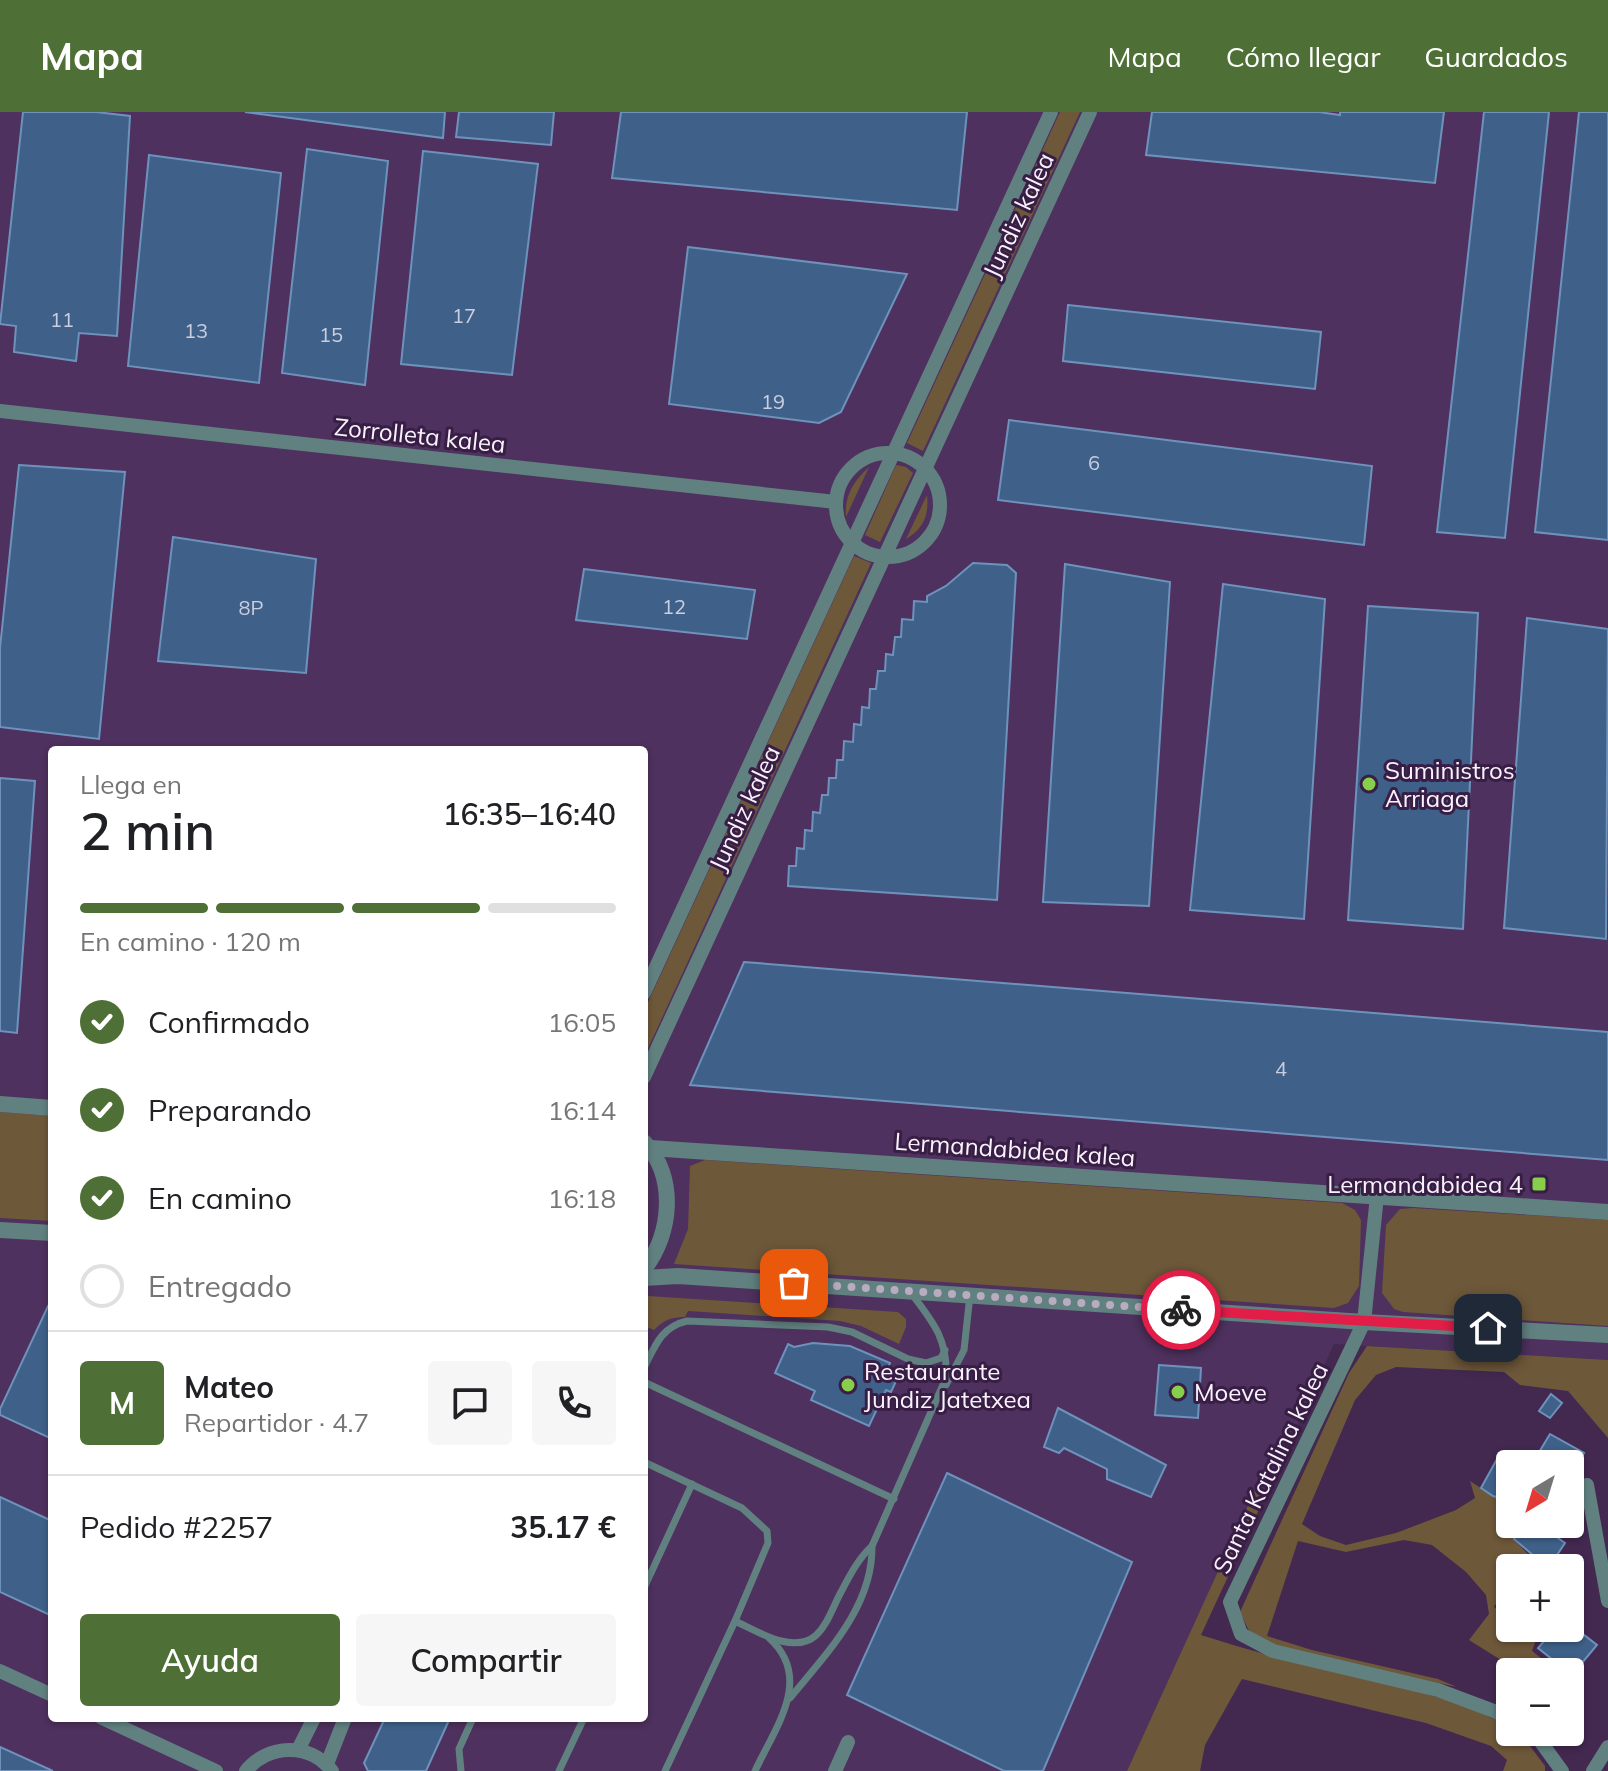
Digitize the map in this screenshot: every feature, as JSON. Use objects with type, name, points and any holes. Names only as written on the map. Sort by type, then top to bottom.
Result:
[{"type":"street","name":"Jundiz kalea","points":[[648,984],[1051,112]]},
{"type":"street","name":"Jundiz kalea","points":[[648,1068],[1090,112]]},
{"type":"street","name":"Zorrolleta kalea","points":[[0,411],[836,502]]},
{"type":"street","points":[[894,452],[926,467],[933,475],[940,500],[937,523],[918,547],[884,557],[851,543],[841,531],[836,517],[836,502],[844,478],[860,459],[877,453],[894,452]]},
{"type":"street","points":[[0,1104],[48,1108]]},
{"type":"street","name":"Lermandabidea kalea","points":[[648,1145],[1608,1212]]},
{"type":"street","points":[[648,1147],[661,1169],[667,1216],[662,1238],[648,1262]]},
{"type":"street","points":[[1364,1322],[1377,1196]]},
{"type":"street","points":[[0,1230],[48,1233]]},
{"type":"street","points":[[648,1278],[678,1276],[1364,1322],[1608,1335]]},
{"type":"street","name":"Santa Katalina kalea","points":[[1364,1322],[1230,1602],[1241,1634],[1273,1651],[1438,1690],[1496,1712]]},
{"type":"street","points":[[1587,1485],[1608,1601]]},
{"type":"street","points":[[0,1671],[48,1693]]},
{"type":"street","points":[[111,1722],[216,1771]]},
{"type":"street","points":[[298,1750],[312,1722]]},
{"type":"street","points":[[246,1771],[263,1756],[280,1750],[298,1750],[313,1755],[329,1768],[344,1722]]},
{"type":"street","points":[[835,1771],[848,1742]]},
{"type":"street","points":[[1544,1746],[1562,1771]]},
{"type":"street","points":[[1593,1771],[1608,1747]]},
{"type":"lane","points":[[910,1291],[933,1321],[945,1350],[946,1378],[941,1394]]},
{"type":"lane","points":[[755,1771],[790,1698],[850,1621],[869,1577],[872,1546],[964,1350],[970,1295]]},
{"type":"lane","points":[[648,1361],[665,1331],[673,1324],[687,1321],[828,1327],[852,1332],[908,1359],[926,1363],[941,1358],[945,1350]]},
{"type":"lane","points":[[648,1384],[894,1499]]},
{"type":"lane","points":[[648,1464],[742,1508],[767,1531],[768,1543],[665,1771]]},
{"type":"lane","points":[[648,1579],[692,1484]]},
{"type":"lane","points":[[735,1621],[767,1636],[795,1643],[810,1641],[827,1623],[860,1557],[872,1546]]},
{"type":"lane","points":[[767,1636],[782,1653],[789,1671],[792,1683],[790,1698]]},
{"type":"lane","points":[[461,1771],[459,1749],[471,1722]]},
{"type":"lane","points":[[559,1771],[582,1722]]},
{"type":"shaded area","points":[[0,112],[1608,112],[1608,1360],[1334,1344],[1268,1490],[1256,1489],[1127,1771],[0,1771]]},
{"type":"shaded area","points":[[1060,112],[1080,112],[923,451],[907,443]]},
{"type":"shaded area","points":[[896,465],[906,467],[913,473],[880,542],[865,535]]},
{"type":"shaded area","points":[[869,467],[846,517],[851,489]]},
{"type":"shaded area","points":[[927,495],[924,520],[906,539]]},
{"type":"shaded area","points":[[854,556],[871,563],[648,1048],[648,1002]]},
{"type":"shaded area","points":[[0,1112],[48,1116],[48,1221],[0,1218]]},
{"type":"shaded area","points":[[705,1160],[1342,1203],[1355,1210],[1361,1220],[1359,1286],[1348,1303],[1334,1308],[674,1264],[688,1229],[690,1166]]},
{"type":"shaded area","points":[[1400,1209],[1608,1220],[1608,1326],[1394,1309],[1382,1293],[1386,1225]]},
{"type":"shaded area","points":[[648,1296],[898,1312],[906,1319],[899,1344],[861,1326],[840,1321],[688,1311],[685,1317],[668,1320],[654,1330],[648,1328]]},
{"type":"shaded area","points":[[1367,1346],[1608,1360],[1608,1438],[1568,1391],[1520,1385],[1504,1372],[1396,1367],[1376,1375],[1355,1400],[1302,1524],[1320,1536],[1346,1545],[1396,1533],[1456,1510],[1475,1498],[1470,1481],[1496,1498],[1496,1538],[1515,1538],[1528,1554],[1496,1554],[1496,1642],[1535,1642],[1532,1651],[1541,1658],[1498,1658],[1469,1640],[1489,1614],[1486,1595],[1466,1572],[1432,1545],[1404,1540],[1346,1552],[1298,1541],[1267,1636],[1312,1650],[1438,1679],[1457,1687],[1312,1656],[1263,1642],[1248,1629],[1240,1612],[1349,1373]]},
{"type":"shaded area","points":[[1256,1488],[1268,1490],[1201,1635],[1472,1709],[1496,1720],[1496,1746],[1530,1746],[1545,1766],[1545,1771],[1503,1771],[1507,1760],[1491,1746],[1426,1723],[1242,1679],[1205,1745],[1200,1771],[1127,1771]]},
{"type":"building","points":[[23,112],[96,112],[130,116],[117,336],[79,333],[76,361],[14,352],[16,326],[0,324]]},
{"type":"building","points":[[245,112],[445,112],[443,138]]},
{"type":"building","points":[[459,112],[554,112],[551,145],[456,137]]},
{"type":"building","points":[[621,112],[967,112],[957,210],[612,178]]},
{"type":"building","points":[[1152,112],[1319,112],[1340,115],[1340,112],[1444,112],[1435,183],[1146,155]]},
{"type":"building","points":[[1484,112],[1549,112],[1505,538],[1437,532]]},
{"type":"building","points":[[1579,112],[1608,112],[1608,540],[1535,532]]},
{"type":"building","points":[[307,149],[388,161],[365,385],[282,373]]},
{"type":"building","points":[[423,151],[538,164],[512,375],[401,364]]},
{"type":"building","points":[[149,155],[281,173],[259,383],[128,366]]},
{"type":"building","points":[[688,247],[907,274],[841,412],[819,423],[669,404]]},
{"type":"building","points":[[1068,305],[1321,332],[1315,389],[1063,361]]},
{"type":"building","points":[[1009,420],[1372,466],[1364,545],[998,500]]},
{"type":"building","points":[[19,465],[125,472],[99,739],[0,727],[0,648]]},
{"type":"building","points":[[173,537],[316,559],[306,673],[158,661]]},
{"type":"building","points":[[973,563],[1007,565],[1016,573],[997,900],[788,886],[789,866],[796,866],[797,848],[804,849],[805,830],[812,831],[813,812],[820,813],[822,795],[828,795],[829,778],[836,778],[837,760],[843,760],[844,741],[853,742],[854,724],[861,725],[862,707],[869,708],[870,689],[876,689],[878,671],[885,671],[886,654],[893,655],[895,637],[901,637],[902,619],[913,620],[914,601],[927,602],[927,596],[946,586]]},
{"type":"building","points":[[1065,564],[1170,582],[1149,906],[1043,902]]},
{"type":"building","points":[[584,569],[755,590],[747,639],[576,620]]},
{"type":"building","points":[[1223,584],[1325,599],[1304,919],[1190,910]]},
{"type":"building","points":[[1368,606],[1478,613],[1463,929],[1348,920]]},
{"type":"building","points":[[1527,618],[1608,629],[1606,939],[1504,928]]},
{"type":"building","points":[[0,778],[35,781],[17,1033],[0,1031]]},
{"type":"building","points":[[744,962],[1608,1032],[1608,1160],[690,1085]]},
{"type":"building","points":[[48,1306],[48,1437],[0,1415],[0,1409]]},
{"type":"building","name":"Restaurante Jundiz Jatetxea","points":[[813,1343],[850,1346],[890,1363],[885,1374],[897,1379],[891,1392],[886,1390],[869,1426],[811,1400],[815,1391],[775,1373],[788,1344],[794,1347]]},
{"type":"building","name":"Moeve","points":[[1159,1365],[1201,1368],[1198,1418],[1155,1415]]},
{"type":"building","points":[[1551,1394],[1562,1403],[1550,1418],[1539,1411]]},
{"type":"building","points":[[1058,1408],[1166,1465],[1151,1497],[1107,1479],[1107,1469],[1064,1448],[1059,1453],[1044,1447]]},
{"type":"building","points":[[1550,1434],[1579,1450],[1540,1450]]},
{"type":"building","points":[[1496,1461],[1496,1497],[1481,1488]]},
{"type":"building","points":[[947,1473],[1132,1562],[1043,1771],[1004,1771],[847,1695]]},
{"type":"building","points":[[0,1497],[48,1519],[48,1614],[0,1592]]},
{"type":"building","points":[[1558,1538],[1565,1543],[1558,1554],[1532,1554],[1514,1539]]},
{"type":"building","points":[[1584,1635],[1597,1645],[1584,1661],[1584,1658],[1551,1658],[1538,1648],[1543,1642],[1584,1642]]},
{"type":"building","points":[[383,1722],[448,1722],[426,1771],[368,1771],[364,1763]]},
{"type":"building","points":[[0,1747],[53,1771],[0,1771]]},
{"type":"way so far","points":[[794,1283],[1181,1310]]},
{"type":"place","name":"Suministros Arriaga","points":[[1369,784]]},
{"type":"place","name":"Lermandabidea 4","points":[[1539,1184]]},
{"type":"place","name":"Restaurante Jundiz Jatetxea","points":[[848,1385]]},
{"type":"place","name":"Moeve","points":[[1178,1392]]},
{"type":"route","points":[[1181,1310],[1488,1328]]}]
